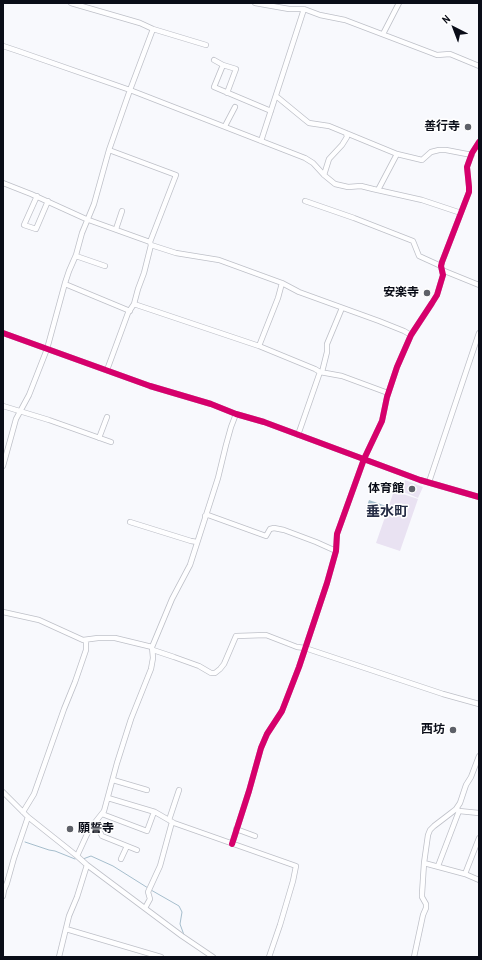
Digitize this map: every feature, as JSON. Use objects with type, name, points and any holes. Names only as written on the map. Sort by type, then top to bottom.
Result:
[{"type":"street","points":[[71,3],[206,45]]},
{"type":"street","points":[[255,3],[289,9],[304,9],[320,15],[344,20],[437,55],[450,54],[479,66]]},
{"type":"street","points":[[383,34],[399,3]]},
{"type":"street","points":[[262,141],[304,9]]},
{"type":"street","points":[[3,466],[16,419],[29,395],[47,349],[69,271],[76,256],[82,233],[94,204],[130,90],[153,29]]},
{"type":"street","points":[[3,46],[130,90],[305,158],[313,163],[335,184],[348,187],[361,186],[422,200],[461,213]]},
{"type":"street","points":[[214,60],[223,65],[236,69],[227,93]]},
{"type":"street","points":[[223,65],[214,87],[271,111]]},
{"type":"street","points":[[276,96],[309,123],[329,126],[397,154],[422,160],[431,152],[439,150],[472,155]]},
{"type":"street","points":[[225,126],[235,107]]},
{"type":"street","points":[[324,175],[329,159],[342,145],[347,137],[346,133]]},
{"type":"street","points":[[232,844],[261,748],[267,734],[282,711],[299,667],[327,583],[336,551],[337,534],[364,459],[382,421],[388,393],[397,367],[411,335],[437,295],[443,275],[441,268],[443,258],[469,192],[468,167],[479,142]]},
{"type":"street","points":[[107,370],[128,313],[134,304],[151,244],[176,175],[110,150]]},
{"type":"street","points":[[378,190],[397,154]]},
{"type":"street","points":[[3,183],[151,244],[176,253],[219,260],[282,283],[299,292],[379,321],[411,335]]},
{"type":"street","points":[[37,196],[24,226],[36,229],[48,201]]},
{"type":"street","points":[[305,201],[413,241],[419,256],[441,268],[479,285]]},
{"type":"street","points":[[116,229],[122,211]]},
{"type":"street","points":[[76,256],[105,266]]},
{"type":"street","points":[[259,346],[278,298],[282,283]]},
{"type":"street","points":[[65,284],[130,311]]},
{"type":"street","points":[[134,304],[259,346],[321,372],[342,376],[388,393]]},
{"type":"street","points":[[298,435],[321,372],[327,352],[327,344],[342,308]]},
{"type":"street","points":[[3,333],[165,391],[264,422],[429,482],[479,497]]},
{"type":"street","points":[[429,482],[479,333]]},
{"type":"street","points":[[3,406],[49,420],[111,442]]},
{"type":"street","points":[[77,856],[92,826],[104,811],[131,719],[151,669],[153,649],[172,599],[190,565],[218,478],[231,427],[236,414]]},
{"type":"street","points":[[99,438],[107,417]]},
{"type":"street","points":[[205,516],[208,515],[266,536],[270,530],[274,528],[284,530],[336,551]]},
{"type":"street","points":[[130,522],[191,542],[197,542]]},
{"type":"street","points":[[3,612],[39,620],[83,640],[115,638],[153,649],[215,673],[224,664],[236,636],[266,634],[297,647],[305,648],[442,694],[479,704]]},
{"type":"street","points":[[23,812],[34,794],[86,650],[86,640]]},
{"type":"street","points":[[438,866],[466,785],[471,777],[479,756]]},
{"type":"street","points":[[113,780],[147,790]]},
{"type":"street","points":[[145,908],[150,899],[148,892],[160,866],[170,821],[179,790]]},
{"type":"street","points":[[3,792],[28,817],[87,865],[182,936],[213,957]]},
{"type":"street","points":[[108,798],[154,812],[170,821],[296,866],[280,925],[269,957]]},
{"type":"street","points":[[414,957],[423,915],[426,908],[422,894],[424,863],[430,830],[458,810],[479,813]]},
{"type":"street","points":[[102,814],[147,831],[154,812]]},
{"type":"street","points":[[3,896],[5,882],[28,817]]},
{"type":"street","points":[[92,826],[99,830],[102,836],[137,850]]},
{"type":"street","points":[[236,829],[255,836]]},
{"type":"street","points":[[465,874],[479,838]]},
{"type":"street","points":[[121,859],[127,846]]},
{"type":"street","points":[[424,863],[465,874],[479,880]]},
{"type":"street","points":[[59,957],[71,909],[77,897],[87,865]]},
{"type":"street","points":[[66,929],[161,957]]},
{"type":"shaded area","name":"体育館","points":[[405,480],[423,487],[418,498],[401,491]]},
{"type":"shaded area","points":[[394,491],[418,499],[400,551],[376,543]]},
{"type":"water","points":[[369,500],[386,506],[383,516],[366,509]]},
{"type":"waterway","points":[[25,842],[75,859]]},
{"type":"waterway","points":[[83,859],[91,856],[113,866],[148,888]]},
{"type":"waterway","points":[[151,890],[179,906],[182,912],[180,924],[184,935]]},
{"type":"cycle path","points":[[232,844],[261,748],[267,734],[282,711],[299,667],[327,583],[336,551],[337,534],[364,459],[382,421],[387,397],[397,367],[411,335],[437,295],[443,275],[441,266],[442,262],[469,192],[467,167],[472,153],[479,142]]},
{"type":"cycle path","points":[[3,333],[150,386],[211,404],[236,414],[264,422],[420,480],[479,497]]},
{"type":"place","name":"善行寺","points":[[468,127]]},
{"type":"place","name":"安楽寺","points":[[427,293]]},
{"type":"place","name":"体育館","points":[[412,489]]},
{"type":"place","name":"西坊","points":[[453,730]]},
{"type":"place","name":"願誓寺","points":[[70,829]]},
{"type":"district","name":"垂水町","points":[[387,512]]}]
